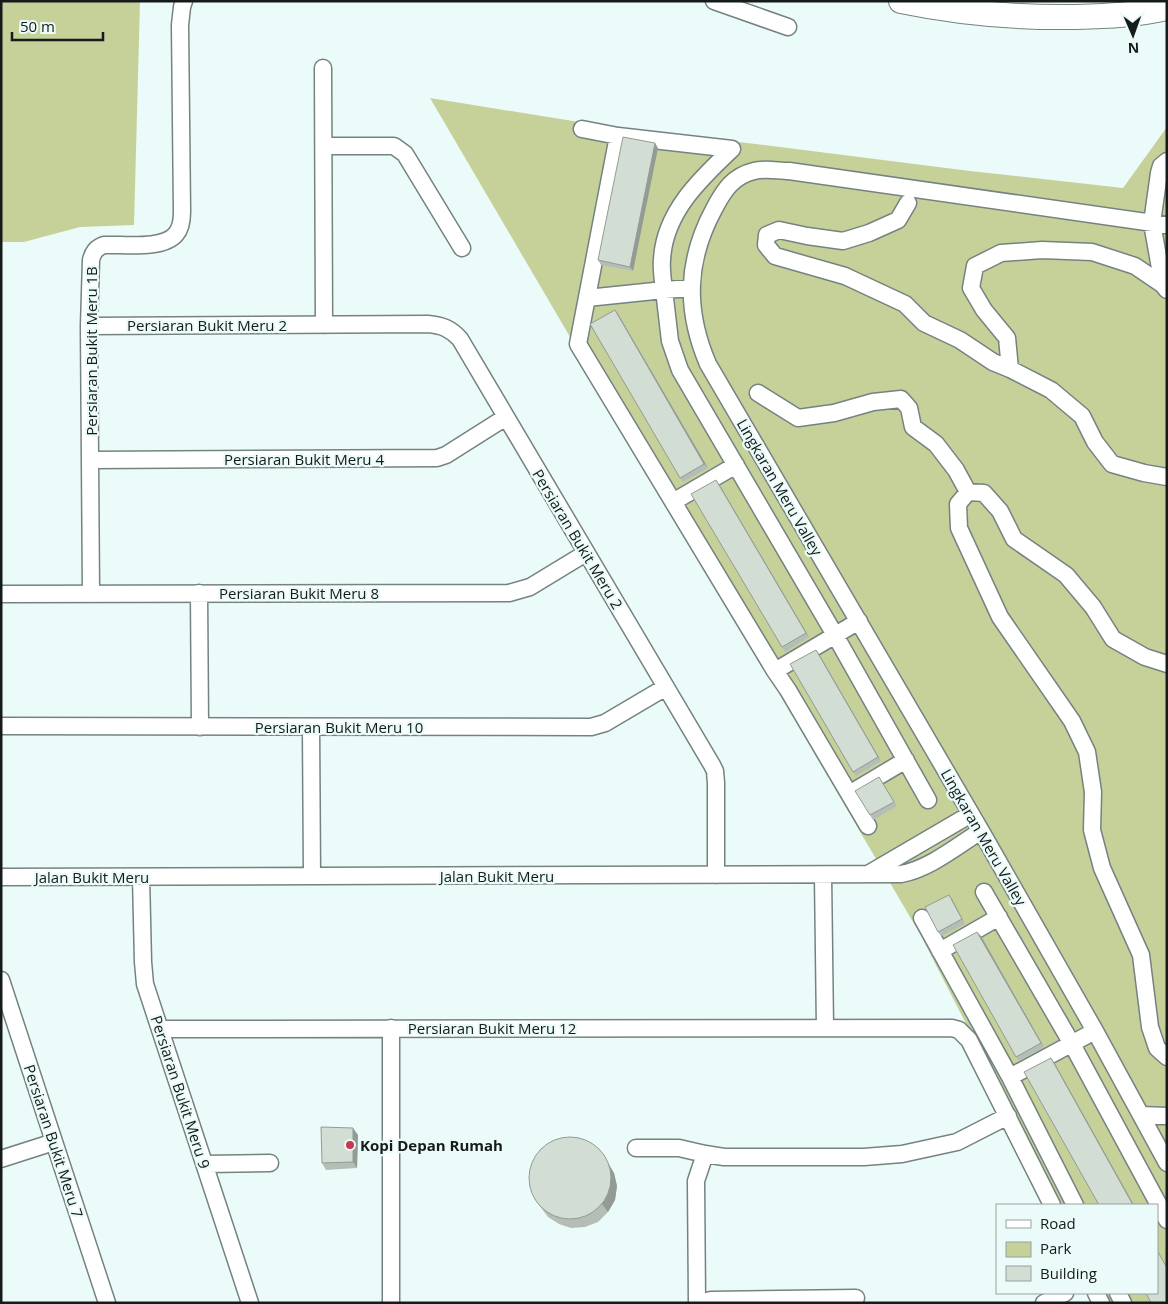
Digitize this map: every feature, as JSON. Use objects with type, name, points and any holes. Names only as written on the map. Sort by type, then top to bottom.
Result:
[{"type":"highway","points":[[901,1],[954,11],[1019,16],[1109,16],[1147,13],[1167,7]]},
{"type":"highway","points":[[996,1],[1061,6],[1167,7]]},
{"type":"street","name":"Persiaran Bukit Meru 1B","points":[[91,594],[90,265],[93,253],[97,248],[111,245],[159,244],[170,240],[177,234],[181,224],[180,25],[184,1]]},
{"type":"street","points":[[714,1],[788,27]]},
{"type":"street","points":[[323,68],[324,325]]},
{"type":"street","points":[[582,129],[618,136],[732,149],[700,180],[678,208],[663,246],[664,290],[674,356],[680,370],[835,635],[928,800]]},
{"type":"street","points":[[618,136],[578,344],[788,690],[868,826]]},
{"type":"street","points":[[324,146],[394,146],[405,154],[462,248]]},
{"type":"street","points":[[1165,287],[1159,224],[1159,173],[1161,166],[1167,161]]},
{"type":"street","name":"Lingkaran Meru Valley","points":[[1159,224],[789,171],[755,170],[737,178],[723,191],[698,244],[694,260],[692,288],[698,334],[708,364],[981,831],[1167,1162]]},
{"type":"street","points":[[908,203],[898,220],[843,242],[779,230],[767,235],[766,245],[775,256],[845,276],[905,304],[924,323],[960,340],[993,362],[1051,390],[1082,416],[1095,442],[1112,464],[1167,477]]},
{"type":"street","points":[[1010,369],[1007,338],[984,310],[970,288],[975,266],[1001,253],[1042,250],[1092,252],[1135,266],[1165,287]]},
{"type":"street","points":[[587,298],[692,288]]},
{"type":"street","name":"Persiaran Bukit Meru 2","points":[[89,326],[428,324],[446,328],[460,339],[714,771],[716,875]]},
{"type":"street","points":[[758,394],[798,418],[834,412],[872,402],[901,399],[909,408],[913,427],[936,444],[956,470],[968,492]]},
{"type":"street","name":"Persiaran Bukit Meru 4","points":[[91,460],[437,458],[446,455],[506,417]]},
{"type":"street","points":[[673,502],[736,465]]},
{"type":"street","points":[[968,492],[984,493],[1000,511],[1014,539],[1066,575],[1093,607],[1113,639],[1145,656],[1167,664]]},
{"type":"street","points":[[968,492],[958,504],[959,528],[962,536],[1000,617],[1072,721],[1087,752],[1093,792],[1092,830],[1102,868],[1141,955],[1150,1027],[1156,1048],[1167,1057]]},
{"type":"street","name":"Persiaran Bukit Meru 8","points":[[1,594],[509,593],[530,587],[586,553]]},
{"type":"street","points":[[199,593],[200,728]]},
{"type":"street","points":[[775,671],[859,622]]},
{"type":"street","name":"Persiaran Bukit Meru 10","points":[[1,726],[200,728],[591,727],[605,723],[666,687]]},
{"type":"street","points":[[310,727],[312,876]]},
{"type":"street","points":[[849,794],[906,760]]},
{"type":"street","points":[[868,874],[971,814]]},
{"type":"street","name":"Jalan Bukit Meru","points":[[1,877],[901,874],[912,872],[981,831]]},
{"type":"street","points":[[823,875],[825,1028]]},
{"type":"street","name":"Persiaran Bukit Meru 9","points":[[141,877],[143,973],[250,1303]]},
{"type":"street","points":[[984,892],[1072,1044],[1155,1204]]},
{"type":"street","points":[[940,951],[999,917]]},
{"type":"street","points":[[922,918],[1010,1077],[1074,1204]]},
{"type":"street","name":"Persiaran Bukit Meru 7","points":[[1,980],[107,1303]]},
{"type":"street","name":"Persiaran Bukit Meru 12","points":[[160,1029],[943,1027],[959,1030],[969,1040],[1052,1204]]},
{"type":"street","points":[[391,1028],[391,1303]]},
{"type":"street","points":[[1010,1077],[1095,1031]]},
{"type":"street","points":[[1141,1115],[1167,1116]]},
{"type":"street","points":[[636,1148],[690,1149],[705,1154],[724,1156],[864,1157],[902,1154],[957,1142],[1008,1116]]},
{"type":"street","points":[[1,1159],[54,1142]]},
{"type":"street","points":[[705,1154],[696,1181],[698,1303],[711,1300],[856,1298]]},
{"type":"street","points":[[205,1164],[270,1163]]},
{"type":"street","points":[[1044,1303],[1063,1294]]},
{"type":"green space","points":[[1,1],[140,1],[134,225],[80,227],[24,242],[1,242]]},
{"type":"green space","points":[[430,98],[610,127],[1123,188],[1167,127],[1167,1303],[1109,1303],[1104,1294],[1158,1294],[1158,1204],[1058,1204],[920,934]]},
{"type":"building","points":[[623,137],[655,143],[630,267],[598,260]]},
{"type":"building","points":[[615,310],[704,464],[680,478],[590,324]]},
{"type":"building","points":[[716,480],[806,633],[782,647],[691,494]]},
{"type":"building","points":[[816,650],[878,757],[853,772],[790,664]]},
{"type":"building","points":[[879,777],[894,802],[870,815],[855,791]]},
{"type":"building","points":[[949,895],[962,919],[938,932],[925,907]]},
{"type":"building","points":[[977,932],[1041,1043],[1016,1057],[953,945]]},
{"type":"building","points":[[1051,1058],[1132,1204],[1098,1204],[1024,1072]]},
{"type":"building","points":[[321,1127],[353,1128],[353,1162],[322,1163]]},
{"type":"building","points":[[570,1137],[586,1140],[599,1149],[608,1162],[611,1178],[608,1194],[599,1207],[586,1216],[570,1219],[554,1216],[541,1207],[532,1194],[529,1178],[532,1162],[541,1149],[554,1140]]},
{"type":"building","points":[[1158,1252],[1167,1268],[1167,1303],[1151,1303],[1146,1294],[1158,1294]]},
{"type":"place","name":"Kopi Depan Rumah","points":[[350,1145]]}]
